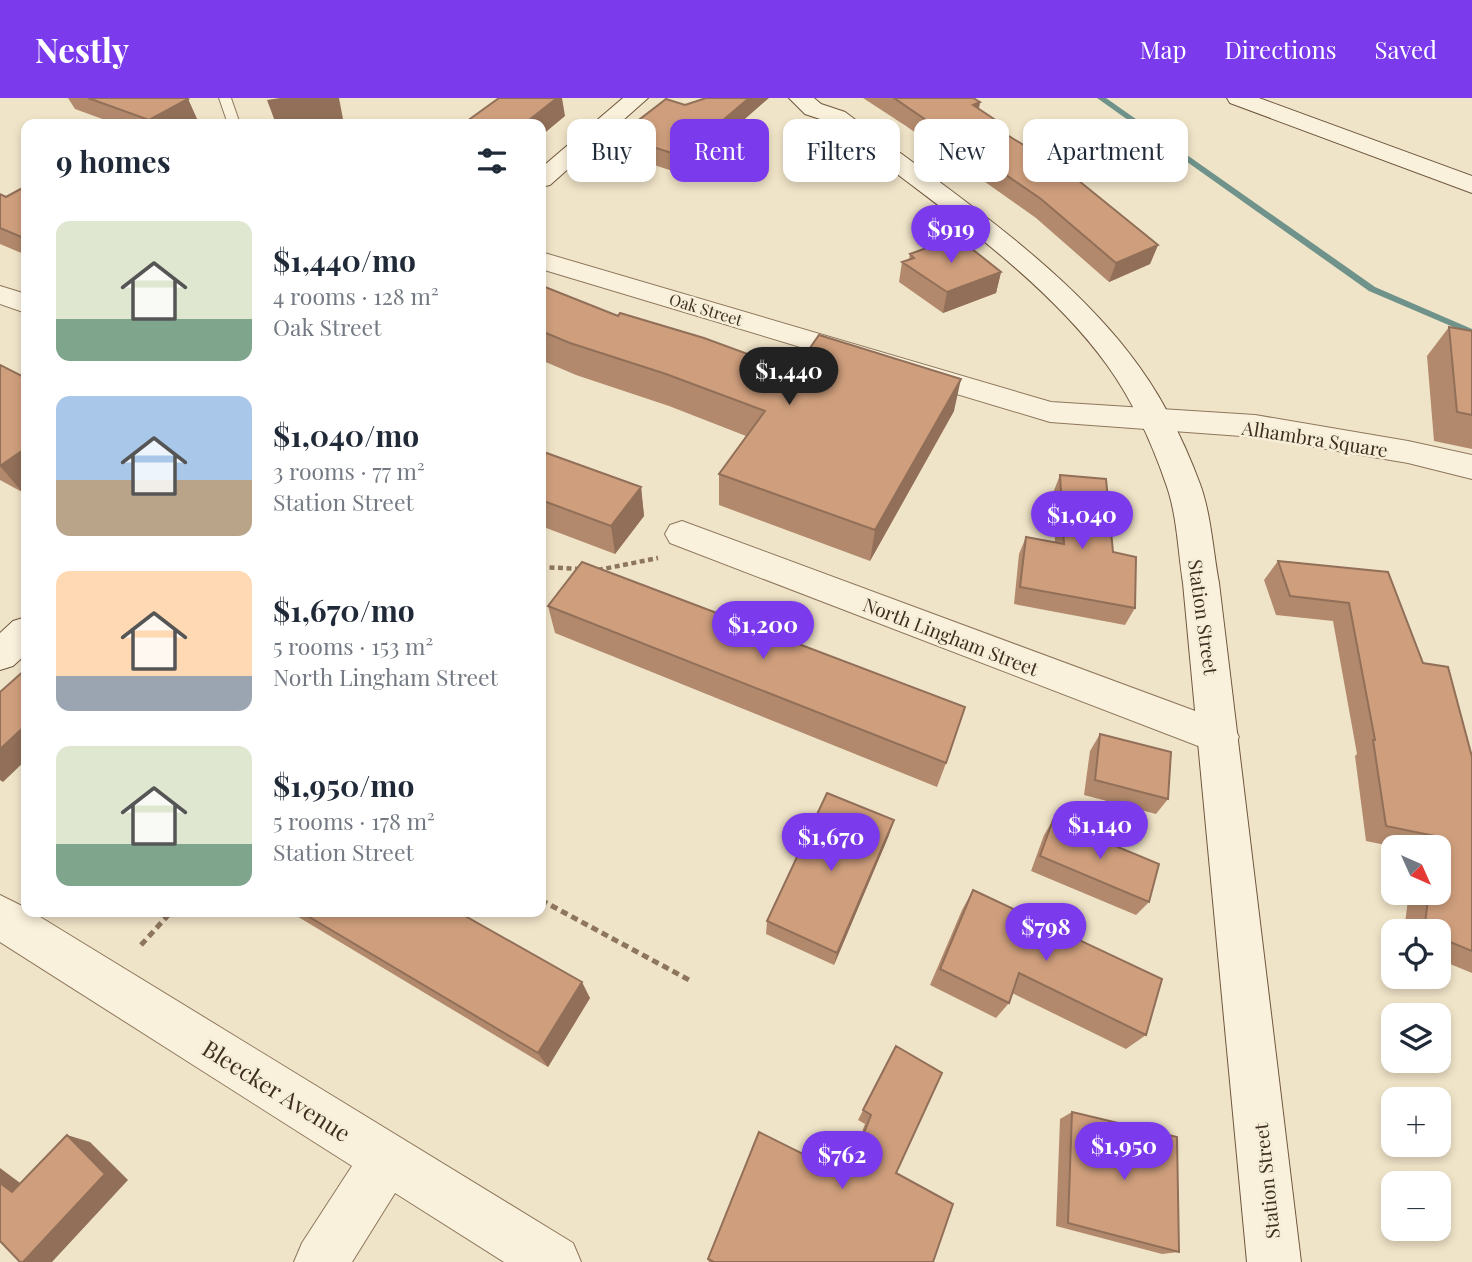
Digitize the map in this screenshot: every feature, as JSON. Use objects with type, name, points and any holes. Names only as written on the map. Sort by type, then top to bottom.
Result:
[{"type":"street","points":[[546,176],[636,98]]},
{"type":"street","name":"Station Street","points":[[800,98],[813,108],[832,108],[1008,249],[1073,307],[1119,360],[1156,420],[1184,486],[1201,583],[1219,737],[1274,1262]]},
{"type":"street","points":[[1238,98],[1472,185]]},
{"type":"street","name":"Oak Street","points":[[546,261],[1050,412],[1156,420]]},
{"type":"street","points":[[0,294],[21,302]]},
{"type":"street","name":"Alhambra Square","points":[[1156,420],[1255,426],[1408,452],[1472,467]]},
{"type":"street","name":"North Lingham Street","points":[[675,545],[1219,737]]},
{"type":"street","points":[[0,655],[21,636]]},
{"type":"street","name":"Bleecker Avenue","points":[[0,917],[554,1262]]},
{"type":"street","points":[[321,1262],[387,1159]]},
{"type":"lane","points":[[225,98],[232,119]]},
{"type":"path","points":[[546,567],[597,570],[675,545]]},
{"type":"path","points":[[546,903],[691,981]]},
{"type":"path","points":[[141,945],[166,917]]},
{"type":"building","points":[[88,98],[188,99],[146,119]]},
{"type":"building","points":[[499,98],[557,98],[530,119],[470,119]]},
{"type":"building","points":[[706,98],[749,98],[724,119],[670,119],[670,153],[656,148],[656,119],[640,119],[666,99],[685,105]]},
{"type":"building","points":[[894,98],[973,98],[980,102],[973,105],[994,119],[925,119]]},
{"type":"building","points":[[1009,136],[1023,145],[1023,182],[1080,182],[1158,245],[1116,263],[1041,199],[1009,177]]},
{"type":"building","points":[[21,189],[21,237],[0,228],[0,194],[6,197]]},
{"type":"building","points":[[957,237],[1001,272],[947,292],[902,262],[914,258],[910,254]]},
{"type":"building","points":[[546,287],[618,316],[620,313],[704,338],[794,371],[819,335],[961,379],[875,530],[719,474],[765,411],[666,374],[546,333]]},
{"type":"building","points":[[1449,327],[1472,331],[1472,415],[1457,412]]},
{"type":"building","points":[[0,365],[21,376],[21,451],[0,466]]},
{"type":"building","points":[[546,453],[641,487],[611,526],[546,502]]},
{"type":"building","points":[[1060,475],[1106,479],[1113,552],[1136,557],[1135,608],[1020,587],[1026,537],[1064,544]]},
{"type":"building","points":[[1278,561],[1388,572],[1423,663],[1448,667],[1472,757],[1472,951],[1451,942],[1451,919],[1426,919],[1427,905],[1451,905],[1451,835],[1430,835],[1386,826],[1375,740],[1349,603],[1290,596]]},
{"type":"building","points":[[582,562],[965,707],[946,763],[548,606]]},
{"type":"building","points":[[21,673],[21,730],[0,749],[0,692]]},
{"type":"building","points":[[1100,734],[1171,752],[1168,799],[1095,780]]},
{"type":"building","points":[[827,793],[894,820],[837,953],[767,921]]},
{"type":"building","points":[[1053,820],[1159,864],[1149,902],[1040,856]]},
{"type":"building","points":[[973,890],[1162,979],[1146,1035],[1019,973],[1009,1003],[940,969]]},
{"type":"building","points":[[309,917],[467,917],[582,982],[538,1053]]},
{"type":"building","points":[[896,1046],[942,1073],[896,1173],[953,1204],[933,1262],[714,1262],[708,1259],[759,1132],[847,1176],[871,1115],[863,1110]]},
{"type":"building","points":[[1072,1112],[1177,1137],[1179,1252],[1068,1223]]},
{"type":"building","points":[[67,1135],[105,1174],[23,1262],[20,1262],[0,1241],[0,1183],[12,1192]]},
{"type":"waterway","points":[[1101,98],[1372,289],[1472,332]]}]
